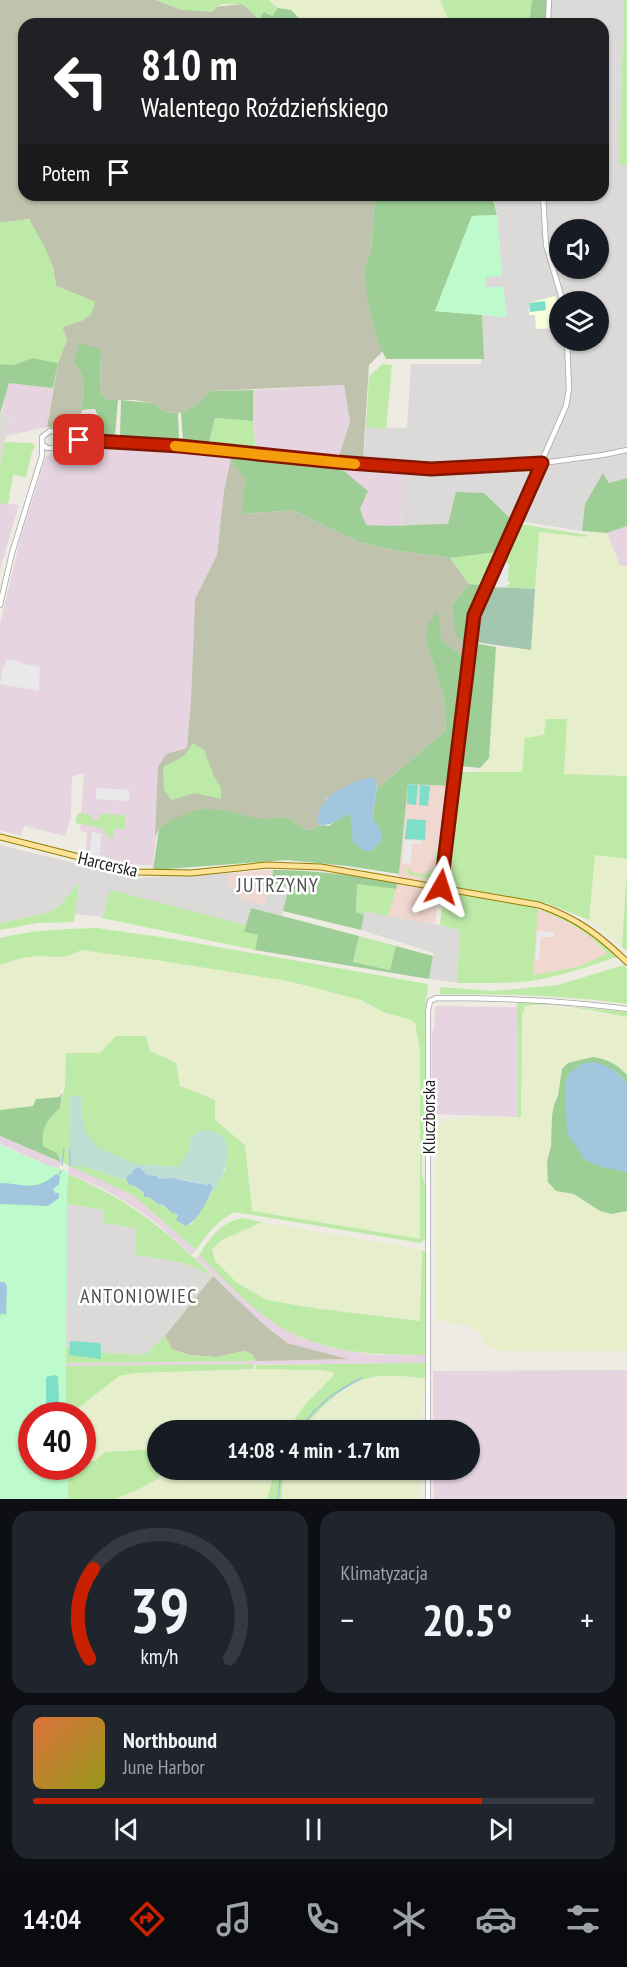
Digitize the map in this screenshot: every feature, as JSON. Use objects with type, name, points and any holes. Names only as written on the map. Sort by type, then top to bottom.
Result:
[{"type":"main road","name":"Harcerska","points":[[0,837],[138,872],[191,873],[267,865],[302,866],[441,887],[539,905],[560,912],[586,926],[627,962]]},
{"type":"street","points":[[548,18],[549,0]]},
{"type":"street","points":[[543,201],[546,245],[560,291]]},
{"type":"street","points":[[441,887],[474,615],[563,414],[568,397],[567,351]]},
{"type":"street","points":[[0,605],[12,553],[42,456],[42,437],[47,432],[55,432],[59,437],[72,440],[169,445],[431,469],[542,463],[627,450]]},
{"type":"street","points":[[59,437],[59,444]]},
{"type":"street","points":[[42,456],[59,444],[72,440]]},
{"type":"street","points":[[43,445],[50,449]]},
{"type":"street","name":"Kluczborska","points":[[428,1420],[428,1011],[430,1001],[436,998],[537,999],[627,1009]]},
{"type":"street","points":[[428,1480],[428,1499]]},
{"type":"shaded area","points":[[0,0],[156,0],[182,10],[243,4],[258,18],[18,18],[18,201],[375,201],[371,250],[364,269],[376,338],[383,351],[369,365],[363,460],[338,459],[350,422],[344,385],[211,391],[196,405],[181,413],[165,412],[153,403],[107,400],[100,391],[101,349],[74,362],[83,377],[82,410],[78,430],[47,427],[58,363],[67,339],[62,327],[83,320],[95,302],[56,286],[53,267],[29,219],[0,223]]},
{"type":"shaded area","points":[[268,0],[440,0],[448,18],[299,18],[291,10],[284,10]]},
{"type":"shaded area","points":[[549,0],[624,0],[619,165],[627,165],[627,478],[609,483],[604,474],[585,504],[582,531],[512,520],[484,493],[448,524],[401,525],[404,467],[366,464],[363,460],[366,427],[407,428],[411,364],[481,364],[482,315],[507,317],[503,287],[486,287],[485,277],[502,275],[497,212],[494,201],[609,201],[609,18],[548,18]]},
{"type":"shaded area","points":[[549,298],[549,328],[536,329],[535,315],[529,315],[529,303]]},
{"type":"shaded area","points":[[545,301],[546,310],[530,312],[529,303]]},
{"type":"shaded area","points":[[9,382],[53,388],[47,427],[6,436],[10,415],[1,414]]},
{"type":"shaded area","points":[[344,385],[350,422],[338,459],[255,447],[253,390]]},
{"type":"shaded area","points":[[95,409],[98,418],[93,420],[92,424],[96,425],[95,433],[79,432],[82,410]]},
{"type":"shaded area","points":[[0,414],[10,415],[0,465]]},
{"type":"shaded area","points":[[67,445],[131,447],[145,451],[148,449],[231,458],[224,491],[217,555],[195,599],[187,748],[166,754],[153,866],[130,864],[86,851],[87,833],[80,831],[84,773],[72,776],[71,816],[65,836],[24,826],[21,836],[0,830],[0,624],[20,540],[46,456]]},
{"type":"shaded area","points":[[231,458],[245,480],[243,514],[292,510],[359,542],[399,551],[450,558],[469,584],[452,605],[465,643],[466,660],[441,640],[426,641],[444,697],[446,730],[377,789],[376,780],[356,782],[326,799],[317,822],[321,825],[308,831],[286,817],[270,821],[159,828],[155,836],[158,767],[166,754],[187,748],[195,599],[217,555],[224,491]]},
{"type":"shaded area","points":[[336,462],[404,467],[401,525],[390,527],[366,525]]},
{"type":"shaded area","points":[[0,503],[19,505],[0,569]]},
{"type":"shaded area","points":[[627,526],[627,566],[620,566],[607,533]]},
{"type":"shaded area","points":[[590,532],[607,533],[620,566],[627,566],[627,776],[564,774],[567,719],[546,719],[545,736],[523,772],[479,772],[489,758],[496,648],[531,649],[538,533],[586,537]]},
{"type":"shaded area","points":[[503,561],[509,564],[507,587],[494,586],[492,585]]},
{"type":"shaded area","points":[[491,587],[535,589],[531,650],[475,642],[482,609]]},
{"type":"shaded area","points":[[6,659],[40,667],[39,691],[0,684]]},
{"type":"shaded area","points":[[371,777],[376,780],[377,789],[372,817],[381,831],[381,840],[372,851],[366,851],[353,843],[350,814],[329,824],[321,825],[317,822],[319,812],[329,797],[344,787]]},
{"type":"shaded area","points":[[408,784],[449,786],[435,924],[388,916],[399,874]]},
{"type":"shaded area","points":[[408,784],[418,785],[416,805],[407,804]]},
{"type":"shaded area","points":[[420,785],[430,786],[428,806],[419,805]]},
{"type":"shaded area","points":[[96,788],[129,790],[129,801],[96,799]]},
{"type":"shaded area","points":[[407,819],[426,820],[425,840],[405,839]]},
{"type":"shaded area","points":[[92,832],[101,834],[100,854],[90,852]]},
{"type":"shaded area","points":[[404,840],[422,841],[421,844],[412,844],[411,863],[402,864]]},
{"type":"shaded area","points":[[0,845],[136,878],[232,873],[228,877],[265,904],[267,883],[289,887],[282,916],[251,908],[246,925],[110,891],[102,917],[75,914],[78,883],[60,905],[48,913],[0,923]]},
{"type":"shaded area","points":[[595,855],[627,859],[622,947],[589,920]]},
{"type":"shaded area","points":[[273,870],[272,883],[267,884],[265,905],[241,900],[240,894],[229,885],[228,877],[232,873]]},
{"type":"shaded area","points":[[537,909],[555,915],[589,935],[607,954],[577,967],[533,975]]},
{"type":"shaded area","points":[[365,910],[460,929],[457,983],[429,979],[434,953],[361,930]]},
{"type":"shaded area","points":[[537,931],[554,932],[554,937],[542,937],[539,960],[535,960]]},
{"type":"shaded area","points":[[81,950],[288,981],[361,1000],[383,1012],[415,1023],[420,1051],[420,1240],[251,1211],[245,1145],[215,1120],[214,1100],[180,1086],[176,1063],[116,1036],[100,1053],[66,1053],[65,1085],[59,1097],[36,1099],[33,1106],[0,1110],[0,965],[29,957],[71,956]]},
{"type":"shaded area","points":[[533,1005],[627,1017],[627,1351],[498,1351],[487,1345],[478,1331],[466,1325],[437,1321],[436,1170],[437,1134],[440,1122],[471,1117],[521,1117],[522,1016],[525,1006]]},
{"type":"shaded area","points":[[437,1006],[518,1007],[518,1117],[432,1114],[432,1031]]},
{"type":"shaded area","points":[[596,1062],[614,1070],[627,1083],[627,1172],[602,1167],[585,1160],[567,1133],[565,1082],[570,1073],[581,1064]]},
{"type":"shaded area","points":[[74,1095],[82,1097],[82,1117],[87,1134],[97,1147],[135,1164],[179,1167],[190,1150],[190,1138],[201,1130],[216,1132],[226,1140],[226,1165],[207,1202],[213,1187],[200,1183],[159,1179],[157,1176],[127,1175],[126,1180],[89,1168],[69,1165],[70,1098]]},
{"type":"shaded area","points":[[0,1136],[61,1162],[58,1170],[0,1144]]},
{"type":"shaded area","points":[[69,1165],[133,1195],[196,1250],[192,1255],[155,1222],[126,1202],[100,1187],[68,1174]]},
{"type":"shaded area","points":[[139,1167],[147,1175],[157,1176],[159,1179],[171,1178],[208,1185],[209,1183],[213,1187],[198,1215],[185,1226],[176,1220],[178,1216],[175,1213],[149,1197],[144,1197],[144,1193],[126,1180],[127,1175],[132,1174],[133,1170]]},
{"type":"shaded area","points":[[56,1174],[60,1177],[59,1184],[53,1189],[55,1193],[59,1193],[59,1198],[48,1206],[0,1204],[0,1183],[36,1185],[49,1180]]},
{"type":"shaded area","points":[[66,1204],[104,1210],[104,1223],[136,1228],[136,1255],[184,1263],[213,1276],[165,1336],[144,1355],[66,1348]]},
{"type":"shaded area","points":[[262,1222],[422,1250],[420,1321],[266,1300],[236,1282],[215,1261],[212,1249],[222,1240]]},
{"type":"shaded area","points":[[199,1255],[264,1316],[301,1338],[333,1348],[374,1355],[426,1355],[425,1363],[66,1366],[66,1363],[345,1359],[287,1343],[261,1322],[196,1259]]},
{"type":"shaded area","points":[[213,1276],[261,1322],[287,1343],[348,1359],[256,1361],[252,1354],[244,1351],[216,1357],[189,1355],[172,1349],[165,1336]]},
{"type":"shaded area","points":[[0,1282],[4,1282],[7,1286],[6,1315],[1,1313],[0,1317]]},
{"type":"shaded area","points":[[70,1341],[99,1343],[101,1359],[69,1355]]},
{"type":"shaded area","points":[[255,1369],[321,1370],[333,1372],[333,1376],[303,1407],[294,1420],[147,1420],[147,1453],[106,1452],[96,1460],[96,1402],[85,1402],[119,1376],[136,1373]]},
{"type":"shaded area","points":[[627,1370],[627,1499],[434,1499],[433,1480],[480,1480],[480,1420],[433,1420],[433,1371]]},
{"type":"shaded area","points":[[58,1376],[59,1402],[46,1402],[46,1377]]},
{"type":"shaded area","points":[[383,1376],[426,1378],[420,1420],[310,1420],[341,1393],[364,1379]]},
{"type":"shaded area","points":[[155,1480],[272,1480],[267,1499],[115,1499]]},
{"type":"shaded area","points":[[283,1480],[421,1480],[417,1499],[281,1499]]},
{"type":"green space","points":[[156,0],[268,0],[278,8],[272,16],[264,12],[260,18],[242,4],[221,4],[212,12],[182,10]]},
{"type":"green space","points":[[440,0],[532,0],[530,18],[448,18]]},
{"type":"green space","points":[[532,0],[549,0],[548,18],[530,18]]},
{"type":"green space","points":[[624,0],[627,0],[627,165],[619,166]]},
{"type":"green space","points":[[278,8],[291,10],[299,18],[260,18],[264,12],[272,16]]},
{"type":"green space","points":[[375,201],[494,201],[497,215],[472,216],[435,311],[482,315],[484,359],[386,359],[376,338],[367,296],[364,269],[371,250]]},
{"type":"green space","points":[[497,215],[502,276],[486,277],[486,287],[503,287],[507,317],[435,311],[472,216]]},
{"type":"green space","points":[[28,219],[47,251],[56,286],[95,302],[91,315],[62,327],[67,338],[58,363],[32,358],[14,365],[0,364],[0,223]]},
{"type":"green space","points":[[79,343],[101,349],[100,391],[107,400],[118,400],[115,436],[81,435],[79,432],[95,433],[92,424],[93,420],[98,418],[95,409],[82,410],[83,377],[74,362]]},
{"type":"green space","points":[[32,358],[58,363],[53,388],[9,383],[0,414],[0,364],[14,365]]},
{"type":"green space","points":[[383,364],[392,365],[386,429],[366,427],[369,376]]},
{"type":"green space","points":[[253,390],[253,421],[215,418],[209,442],[183,441],[181,413],[196,405],[211,391]]},
{"type":"green space","points":[[121,400],[153,403],[165,412],[178,413],[179,440],[120,437]]},
{"type":"green space","points":[[215,418],[253,421],[255,447],[209,442]]},
{"type":"green space","points":[[5,442],[31,443],[35,446],[26,477],[13,475],[8,504],[0,503],[0,465]]},
{"type":"green space","points":[[225,450],[336,462],[368,491],[360,509],[366,525],[448,524],[456,492],[484,493],[512,520],[497,552],[450,558],[399,551],[359,542],[292,510],[242,514],[245,480]]},
{"type":"green space","points":[[603,473],[609,483],[627,478],[627,526],[607,533],[582,531],[585,504]]},
{"type":"green space","points":[[519,525],[587,535],[586,537],[539,532],[535,589],[507,588],[510,582],[507,581],[509,564],[503,561]]},
{"type":"green space","points":[[497,552],[481,585],[469,584],[450,558]]},
{"type":"green space","points":[[469,584],[481,585],[471,615],[468,642],[496,647],[489,758],[480,768],[451,765],[450,786],[408,784],[399,874],[286,860],[153,870],[159,828],[197,810],[221,810],[266,819],[286,817],[308,831],[321,825],[329,826],[339,818],[351,814],[372,818],[377,789],[446,730],[444,697],[426,641],[428,624],[438,611],[441,640],[466,659],[465,643],[456,635],[452,605]]},
{"type":"green space","points":[[546,719],[567,719],[564,774],[627,776],[627,859],[595,855],[589,920],[546,903],[454,887],[447,876],[459,772],[522,772],[525,738],[544,735]]},
{"type":"green space","points":[[193,743],[204,750],[221,788],[221,799],[195,793],[171,800],[164,790],[163,767],[184,756]]},
{"type":"green space","points":[[80,813],[92,815],[92,820],[100,819],[100,814],[125,815],[125,829],[114,829],[111,839],[103,828],[75,823]]},
{"type":"green space","points":[[439,847],[442,851],[439,877],[434,880],[408,874],[406,871],[408,869],[426,875],[427,871],[434,871],[434,868],[437,868],[436,850]]},
{"type":"green space","points":[[627,869],[627,951],[622,947]]},
{"type":"green space","points":[[273,870],[320,872],[398,882],[396,889],[357,884],[356,912],[364,915],[361,930],[283,911],[289,887],[272,883]]},
{"type":"green space","points":[[79,882],[74,922],[38,923],[0,930],[0,923],[48,913],[60,905]]},
{"type":"green space","points":[[357,883],[396,889],[388,916],[365,911],[364,915],[356,913]]},
{"type":"green space","points":[[110,890],[246,925],[244,932],[258,935],[255,950],[102,918]]},
{"type":"green space","points":[[454,892],[520,904],[542,910],[563,917],[583,927],[601,940],[617,957],[536,980],[506,983],[457,983],[460,930],[440,925],[443,897]],"holes":[[[538,909],[585,933],[607,954],[577,967],[533,975]]]},
{"type":"green space","points":[[251,908],[359,936],[353,962],[390,970],[396,946],[433,956],[429,979],[255,950],[258,935],[244,932]]},
{"type":"green space","points":[[97,928],[167,938],[428,984],[426,1123],[422,1145],[422,1173],[426,1190],[425,1238],[421,1243],[234,1212],[213,1228],[196,1250],[133,1195],[61,1162],[57,1153],[43,1146],[42,1134],[47,1118],[60,1108],[65,1085],[66,1053],[100,1053],[116,1036],[146,1036],[150,1051],[176,1063],[180,1086],[215,1100],[215,1120],[245,1145],[252,1211],[420,1239],[420,1051],[415,1023],[383,1012],[361,1000],[288,981],[156,960],[81,950],[67,956],[36,956],[0,965],[0,938],[60,929]],"holes":[[[190,1150],[226,1169],[192,1224],[185,1226],[175,1213],[158,1204],[126,1180],[89,1168],[131,1164],[179,1168]]]},
{"type":"green space","points":[[359,936],[396,946],[390,970],[353,962]]},
{"type":"green space","points":[[624,965],[627,968],[627,1004],[534,996],[440,994],[440,987],[494,991],[558,985]]},
{"type":"green space","points":[[517,1001],[627,1012],[627,1017],[561,1006],[525,1006],[522,1016],[521,1117],[518,1117]]},
{"type":"green space","points":[[593,1057],[612,1063],[627,1075],[627,1083],[614,1070],[581,1064],[565,1082],[624,1172],[627,1172],[627,1211],[611,1214],[600,1211],[574,1194],[556,1191],[548,1182],[547,1162],[551,1146],[552,1116],[562,1069],[568,1063]]},
{"type":"green space","points":[[62,1093],[60,1108],[46,1124],[43,1134],[43,1146],[57,1153],[61,1162],[0,1136],[0,1110],[33,1106],[36,1099],[59,1097]]},
{"type":"green space","points":[[0,1145],[67,1171],[66,1402],[18,1402],[18,1480],[67,1480],[68,1499],[0,1499]]},
{"type":"green space","points":[[68,1174],[110,1194],[146,1217],[213,1276],[184,1263],[136,1255],[136,1228],[103,1223],[104,1210],[66,1204]]},
{"type":"green space","points":[[242,1218],[262,1222],[222,1240],[212,1249],[215,1261],[236,1282],[266,1300],[420,1321],[422,1250],[426,1253],[426,1355],[382,1354],[341,1349],[301,1337],[263,1315],[199,1255],[222,1227]]},
{"type":"green space","points":[[165,1336],[172,1349],[189,1355],[216,1357],[244,1351],[252,1354],[256,1361],[66,1363],[66,1348],[144,1355]]},
{"type":"green space","points":[[425,1363],[426,1378],[380,1376],[365,1379],[348,1387],[330,1400],[311,1420],[294,1420],[303,1407],[333,1376],[333,1372],[255,1369],[256,1365]]},
{"type":"green space","points":[[254,1364],[253,1369],[136,1373],[119,1376],[86,1402],[66,1402],[66,1366]]},
{"type":"green space","points":[[147,1451],[147,1480],[155,1480],[115,1499],[68,1499],[67,1480],[96,1480],[96,1460],[105,1452]]},
{"type":"green space","points":[[272,1480],[283,1480],[281,1499],[267,1499]]},
{"type":"waterway","points":[[62,1165],[64,1149]]},
{"type":"waterway","points":[[70,1150],[70,1166]]},
{"type":"waterway","points":[[59,1175],[61,1171]]},
{"type":"waterway","points":[[307,1420],[326,1400],[361,1378]]},
{"type":"waterway","points":[[278,1499],[280,1480]]},
{"type":"slow traffic","points":[[175,446],[355,464]]},
{"type":"district","name":"JUTRZYNY","points":[[278,885]]},
{"type":"district","name":"ANTONIOWIEC","points":[[139,1296]]},
{"type":"route","points":[[79,440],[180,446],[431,469],[542,463],[474,615],[441,887]]}]
